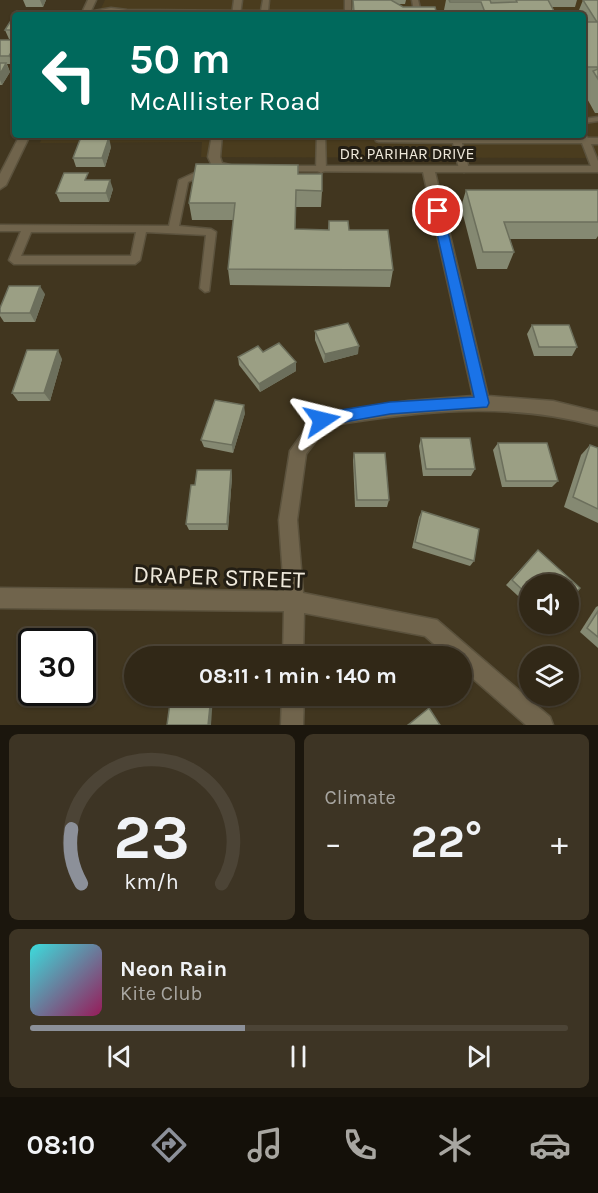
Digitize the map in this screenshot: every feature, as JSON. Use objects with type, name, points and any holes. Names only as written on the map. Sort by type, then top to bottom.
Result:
[{"type":"street","points":[[0,185],[24,138]]},
{"type":"street","points":[[217,138],[214,157],[217,166],[240,169]]},
{"type":"street","name":"DR. PARIHAR DRIVE","points":[[263,169],[597,169]]},
{"type":"street","points":[[428,169],[482,403]]},
{"type":"street","points":[[293,646],[294,602],[288,520],[298,451],[322,420],[390,408],[482,403],[552,408],[598,419]]},
{"type":"street","name":"DRAPER STREET","points":[[0,598],[294,602],[430,627],[542,725]]},
{"type":"street","points":[[292,725],[293,706]]},
{"type":"lane","points":[[94,12],[120,10],[122,12]]},
{"type":"lane","points":[[321,138],[321,170]]},
{"type":"lane","points":[[379,138],[400,138]]},
{"type":"lane","points":[[434,138],[457,140],[583,138],[598,141]]},
{"type":"lane","points":[[583,138],[597,169]]},
{"type":"lane","points":[[457,140],[464,169]]},
{"type":"lane","points":[[173,229],[184,180],[217,166]]},
{"type":"lane","points":[[0,228],[173,229],[211,232],[205,288]]},
{"type":"lane","points":[[28,228],[14,260],[135,260],[142,229]]},
{"type":"shaded area","points":[[105,0],[598,0],[598,158],[201,157],[202,142],[40,143],[42,138],[586,138],[586,12],[99,12]]},
{"type":"building","points":[[353,0],[391,0],[403,7],[435,7],[436,12],[359,12],[354,12]]},
{"type":"building","points":[[449,0],[490,0],[491,3],[548,0],[554,12],[485,12],[481,2],[450,2]]},
{"type":"building","points":[[583,0],[598,0],[598,69],[597,67],[586,67],[586,22],[597,22]]},
{"type":"building","points":[[12,19],[12,30],[5,30]]},
{"type":"building","points":[[0,40],[12,40],[12,51],[9,56],[0,56]]},
{"type":"building","points":[[0,63],[6,63],[0,74]]},
{"type":"building","points":[[598,69],[598,79],[593,71]]},
{"type":"building","points":[[81,138],[109,138],[102,158],[73,158]]},
{"type":"building","points":[[196,164],[298,165],[298,174],[322,174],[322,191],[296,190],[295,229],[329,230],[329,221],[348,221],[349,230],[388,230],[393,270],[228,269],[235,203],[189,203]]},
{"type":"building","points":[[64,173],[88,173],[85,180],[110,180],[106,193],[56,193]]},
{"type":"building","points":[[466,190],[598,190],[598,222],[504,222],[514,252],[483,252]]},
{"type":"building","points":[[9,286],[40,286],[30,313],[0,313]]},
{"type":"building","points":[[348,323],[359,346],[325,354],[315,331]]},
{"type":"building","points":[[532,325],[569,325],[577,347],[539,347]]},
{"type":"building","points":[[279,343],[296,362],[259,384],[238,357],[258,346],[263,352]]},
{"type":"building","points":[[27,350],[58,350],[44,393],[12,393]]},
{"type":"building","points":[[215,400],[244,405],[232,445],[201,440]]},
{"type":"building","points":[[421,438],[470,438],[475,469],[426,469]]},
{"type":"building","points":[[498,443],[547,443],[558,481],[506,481]]},
{"type":"building","points":[[590,445],[598,448],[598,509],[573,497]]},
{"type":"building","points":[[354,453],[385,453],[389,500],[357,500]]},
{"type":"building","points":[[197,470],[231,470],[227,524],[186,524],[191,485],[195,485]]},
{"type":"building","points":[[422,511],[479,529],[474,561],[415,542]]},
{"type":"building","points":[[538,550],[565,574],[519,574],[519,587],[512,580]]},
{"type":"building","points":[[598,611],[598,637],[587,628]]},
{"type":"building","points":[[170,706],[210,706],[208,725],[167,725]]},
{"type":"building","points":[[429,708],[440,725],[408,725]]},
{"type":"route","points":[[322,420],[390,408],[482,403],[438,211]]}]
